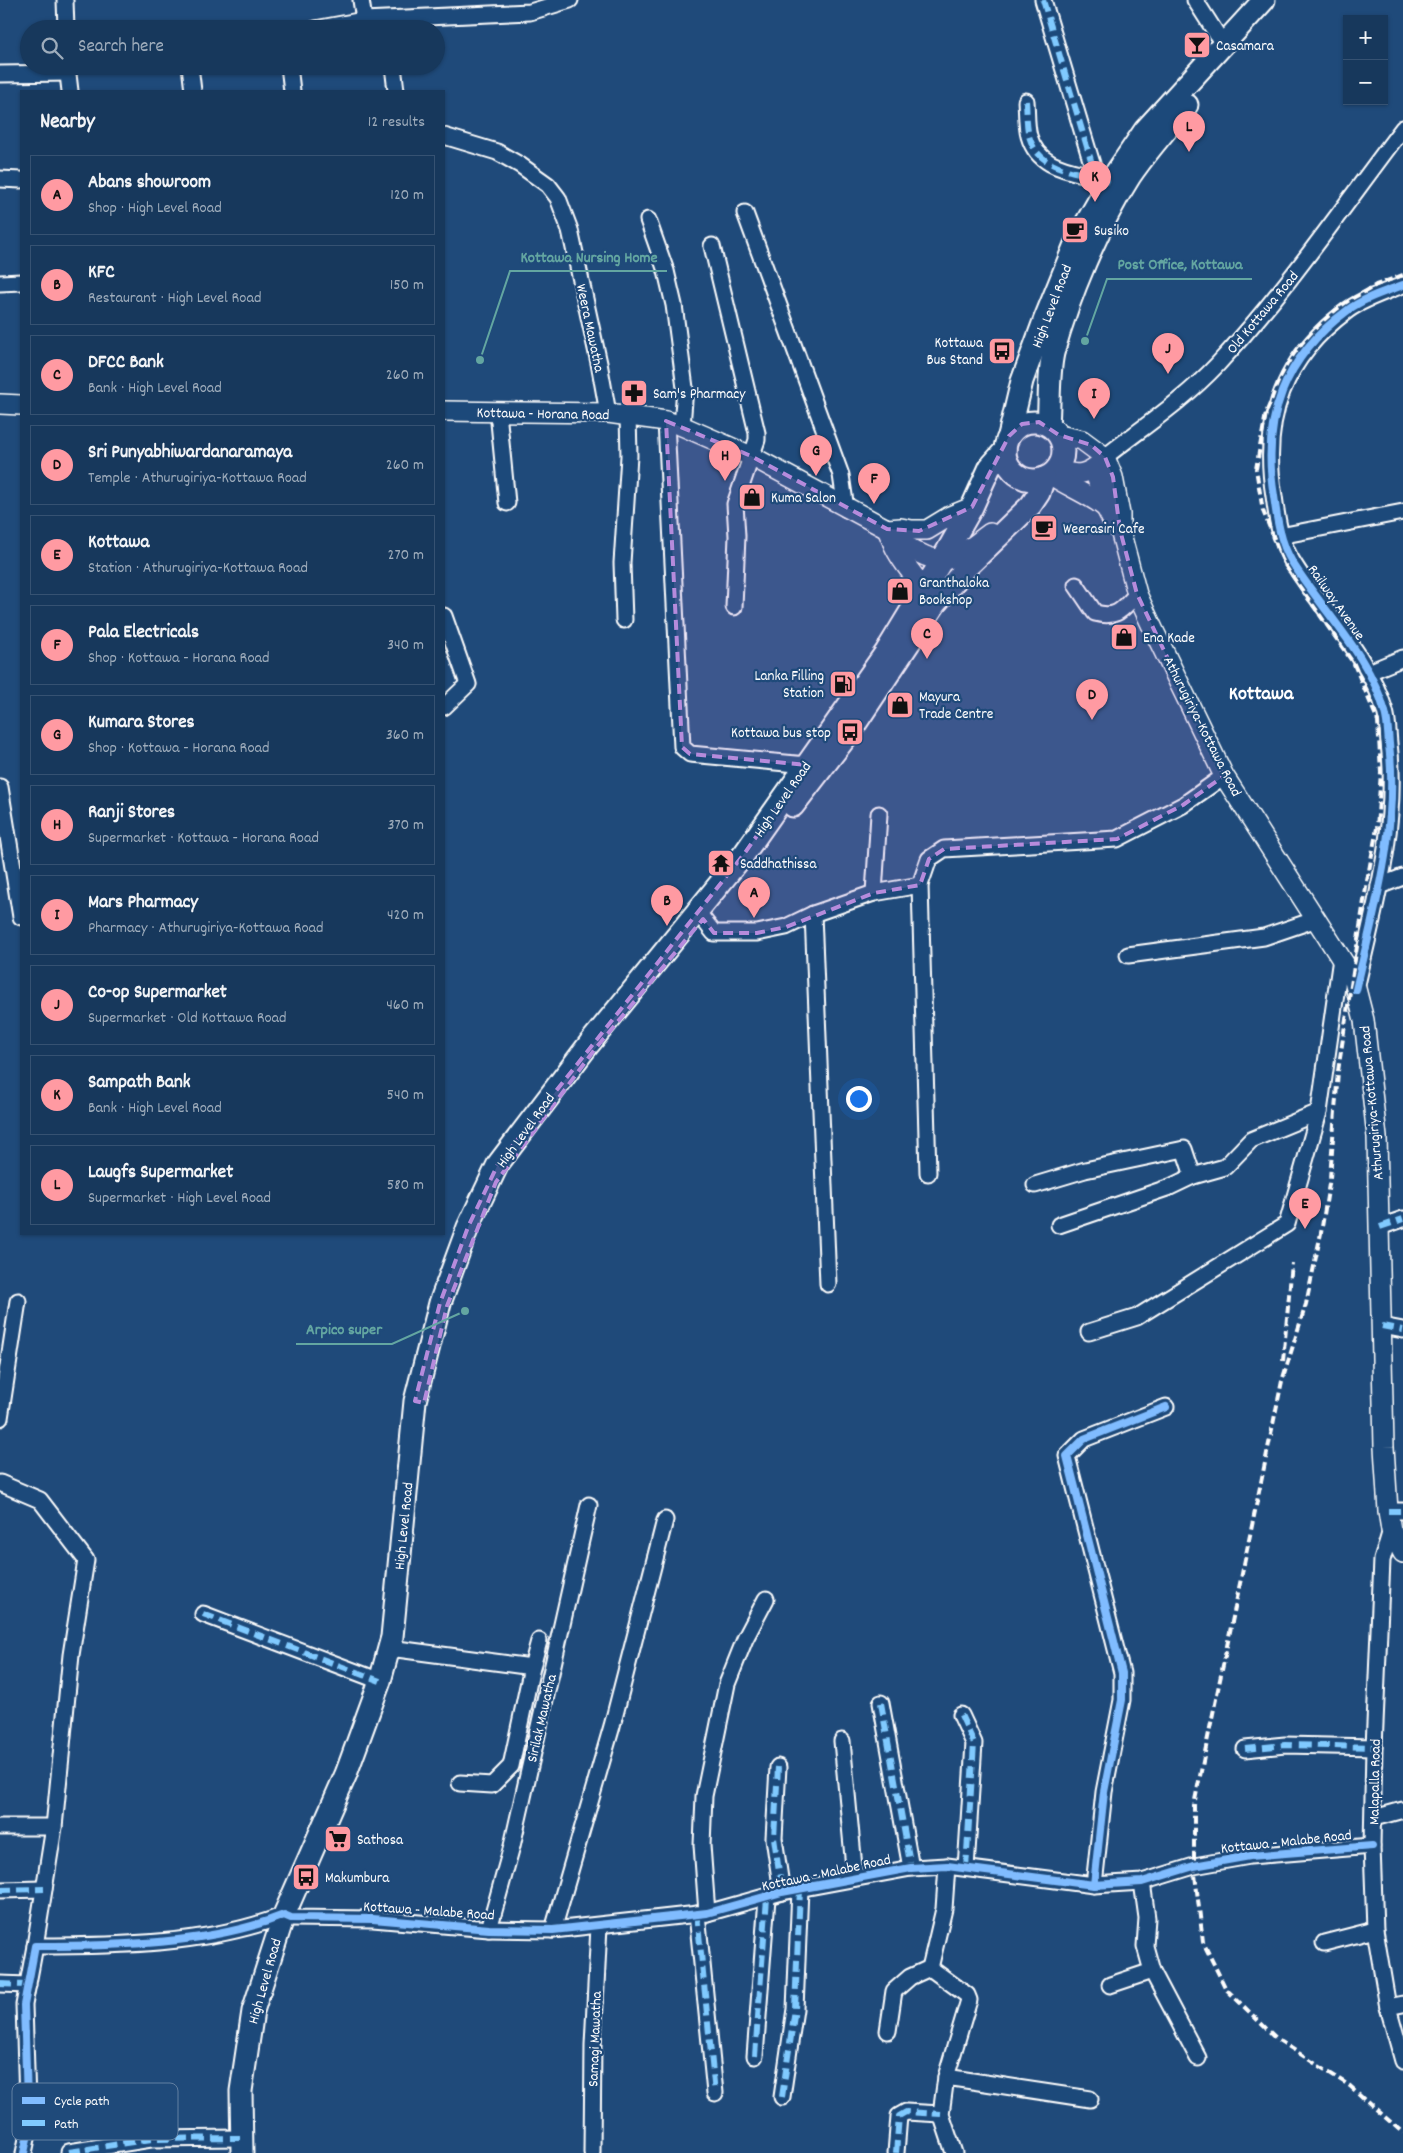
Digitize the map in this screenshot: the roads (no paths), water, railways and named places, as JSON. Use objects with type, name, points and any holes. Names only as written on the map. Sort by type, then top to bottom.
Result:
[{"type":"highway","name":"High Level Road","points":[[244,2148],[249,2092],[260,2013],[287,1916],[346,1774],[380,1681],[392,1637],[420,1402],[440,1303],[468,1226],[498,1164],[589,1044],[744,854],[886,652],[924,590],[972,507],[990,468],[1007,443],[1022,380],[1078,237],[1103,180],[1145,130],[1223,44],[1267,0]]},
{"type":"highway","name":"High Level Road","points":[[1053,430],[1050,367],[1057,340],[1085,266],[1108,215],[1131,175],[1158,138],[1256,21],[1267,0]]},
{"type":"highway","points":[[1030,421],[1053,430],[1063,453],[1061,462],[1050,474],[1035,480],[1017,475],[1010,468],[1007,443],[1022,424],[1030,421]]},
{"type":"highway","name":"High Level Road","points":[[287,1916],[353,1777],[397,1649],[420,1402],[447,1306],[496,1182],[522,1143],[595,1049],[822,771],[935,604],[966,568],[1031,506],[1050,474]]},
{"type":"main road","points":[[0,404],[20,405]]},
{"type":"main road","name":"Kottawa - Horana Road","points":[[445,411],[608,413],[674,423],[752,456],[846,509],[903,544],[929,558],[942,560]]},
{"type":"main road","points":[[1050,474],[1081,474],[1100,463],[1082,440],[1053,430]]},
{"type":"main road","name":"Athurugiriya-Kottawa Road","points":[[1100,463],[1106,508],[1112,523],[1120,530]]},
{"type":"main road","name":"Athurugiriya-Kottawa Road","points":[[1100,463],[1113,477],[1120,530],[1137,594],[1224,776],[1353,977],[1364,1020],[1377,1137],[1384,1447],[1395,1511],[1391,1530],[1403,1553]]},
{"type":"main road","points":[[1050,474],[1106,508]]},
{"type":"main road","name":"Kottawa - Horana Road","points":[[890,536],[901,528],[926,530],[950,516],[972,507]]},
{"type":"main road","points":[[942,560],[962,555],[997,528],[1011,524]]},
{"type":"main road","points":[[890,536],[896,553],[912,570],[924,590]]},
{"type":"street","points":[[66,0],[66,20]]},
{"type":"street","points":[[361,0],[364,20]]},
{"type":"street","points":[[420,20],[570,0]]},
{"type":"street","points":[[1043,0],[1103,180]]},
{"type":"street","points":[[1195,0],[1223,44]]},
{"type":"street","points":[[0,74],[20,73]]},
{"type":"street","points":[[69,75],[70,90]]},
{"type":"street","points":[[191,75],[193,90]]},
{"type":"street","points":[[290,75],[292,90]]},
{"type":"street","points":[[394,75],[396,90]]},
{"type":"street","points":[[1026,100],[1029,137],[1043,160],[1053,166],[1103,180]]},
{"type":"street","name":"Old Kottawa Road","points":[[1100,463],[1153,423],[1216,366],[1284,287],[1403,128]]},
{"type":"street","name":"Weera Mawatha","points":[[445,136],[496,152],[512,160],[548,185],[558,198],[570,230],[608,413]]},
{"type":"street","points":[[0,179],[20,180]]},
{"type":"street","points":[[745,213],[841,475],[846,509]]},
{"type":"street","points":[[648,220],[666,271],[674,306],[685,388],[674,423],[682,746],[690,754],[806,765]]},
{"type":"street","points":[[712,246],[757,433],[752,456],[735,504],[737,536],[734,607]]},
{"type":"street","points":[[0,283],[20,282]]},
{"type":"street","name":"Railway Avenue","points":[[1356,990],[1379,886],[1390,820],[1392,766],[1385,712],[1369,672],[1291,560],[1280,536],[1270,473],[1272,424],[1283,386],[1312,341],[1349,310],[1374,296],[1403,285]]},
{"type":"street","points":[[498,412],[507,503]]},
{"type":"street","points":[[624,620],[622,563],[629,456],[628,415]]},
{"type":"street","points":[[1280,536],[1403,512]]},
{"type":"street","points":[[1076,585],[1095,613],[1106,616],[1118,613],[1137,594]]},
{"type":"street","points":[[445,619],[468,684],[445,706]]},
{"type":"street","points":[[1369,672],[1403,658]]},
{"type":"street","points":[[928,1173],[920,885],[929,859],[944,849],[1117,839],[1183,805],[1224,776]]},
{"type":"street","points":[[0,787],[20,911]]},
{"type":"street","points":[[874,893],[879,814]]},
{"type":"street","points":[[1379,886],[1403,877]]},
{"type":"street","points":[[703,919],[714,933],[757,933],[786,927],[813,914],[874,893],[920,885]]},
{"type":"street","points":[[813,914],[828,1284]]},
{"type":"street","points":[[1128,955],[1264,937],[1317,920]]},
{"type":"street","points":[[1088,1332],[1136,1316],[1287,1224],[1319,1112],[1340,958]]},
{"type":"street","points":[[1059,1225],[1225,1166],[1251,1140],[1319,1112]]},
{"type":"street","points":[[1035,1185],[1085,1170],[1184,1149],[1193,1176]]},
{"type":"street","points":[[1380,1227],[1403,1219]]},
{"type":"street","points":[[0,1418],[18,1301]]},
{"type":"street","points":[[1382,1326],[1403,1330]]},
{"type":"street","points":[[1094,1885],[1104,1792],[1122,1700],[1122,1673],[1067,1456],[1084,1439],[1166,1407]]},
{"type":"street","points":[[0,1483],[40,1500],[86,1560],[71,1655],[54,1827],[24,2005],[26,2083]]},
{"type":"street","name":"Sirilak Mawatha","points":[[489,1929],[512,1846],[589,1505]]},
{"type":"street","points":[[553,1930],[612,1726],[666,1520]]},
{"type":"street","name":"Malapalla Road","points":[[1391,1530],[1382,1560],[1372,1846],[1375,1930],[1396,2005],[1403,2061]]},
{"type":"street","points":[[715,2092],[702,1914],[704,1796],[727,1684],[745,1639],[766,1599]]},
{"type":"street","points":[[203,1614],[380,1681]]},
{"type":"street","points":[[460,1783],[492,1785],[511,1766],[539,1641]]},
{"type":"street","points":[[397,1649],[532,1667]]},
{"type":"street","points":[[880,1703],[911,1868]]},
{"type":"street","points":[[961,1715],[974,1743],[966,1868]]},
{"type":"street","points":[[842,1741],[855,1878]]},
{"type":"street","points":[[1245,1749],[1285,1745],[1374,1747]]},
{"type":"street","points":[[778,1767],[774,1838],[782,1892]]},
{"type":"street","points":[[1374,1818],[1403,1810]]},
{"type":"street","points":[[0,1826],[54,1827]]},
{"type":"street","name":"Kottawa - Malabe Road","points":[[35,1946],[109,1946],[162,1941],[233,1930],[287,1916],[373,1919],[489,1929],[553,1930],[702,1914],[767,1898],[782,1892],[911,1868],[947,1866],[1094,1885],[1142,1882],[1194,1866],[1250,1856],[1372,1846]]},
{"type":"street","points":[[930,1968],[944,1909],[947,1866]]},
{"type":"street","points":[[1142,1882],[1147,1918],[1144,1946],[1152,1971],[1198,2058]]},
{"type":"street","points":[[0,1890],[44,1889]]},
{"type":"street","points":[[782,2097],[795,2009],[800,1889]]},
{"type":"street","points":[[755,2056],[767,1898]]},
{"type":"street","name":"Samagi Mawatha","points":[[592,2153],[593,2045],[599,1926]]},
{"type":"street","points":[[1324,1943],[1375,1930]]},
{"type":"street","points":[[888,2031],[894,1991],[910,1977],[930,1968]]},
{"type":"street","points":[[930,1968],[967,1995],[969,2000],[946,2077],[941,2114],[954,2153]]},
{"type":"street","points":[[1110,1985],[1152,1971]]},
{"type":"street","points":[[0,1984],[28,1985]]},
{"type":"street","points":[[946,2077],[1090,2099]]},
{"type":"street","points":[[896,2153],[899,2116],[906,2112],[941,2114]]},
{"type":"street","points":[[24,2153],[27,2140]]},
{"type":"street","points":[[69,2152],[145,2140]]},
{"type":"street","points":[[161,2140],[244,2148]]},
{"type":"railway","points":[[1403,275],[1376,285],[1336,310],[1300,346],[1282,375],[1266,413],[1256,469],[1263,511],[1285,565],[1354,664],[1378,721],[1381,772],[1377,828],[1338,1071],[1330,1178],[1321,1233],[1306,1304],[1282,1381],[1194,1805],[1194,1866],[1203,1942],[1226,1989],[1277,2039],[1350,2086],[1403,2133]]},
{"type":"railway","points":[[1283,1361],[1292,1263]]},
{"type":"place","name":"Casamara","points":[[1197,45]]},
{"type":"place","name":"Laugfs Supermarket","points":[[1189,152]]},
{"type":"place","name":"Sampath Bank","points":[[1095,202]]},
{"type":"place","name":"Susiko","points":[[1075,230]]},
{"type":"place","name":"Post Office, Kottawa","points":[[1085,341]]},
{"type":"place","name":"Kottawa Bus Stand","points":[[1002,351]]},
{"type":"place","name":"Kottawa Nursing Home","points":[[480,360]]},
{"type":"place","name":"Co-op Supermarket","points":[[1168,374]]},
{"type":"place","name":"Sam's Pharmacy","points":[[634,393]]},
{"type":"place","name":"Mars Pharmacy","points":[[1094,419]]},
{"type":"place","name":"Kumara Stores","points":[[816,476]]},
{"type":"place","name":"Ranji Stores","points":[[725,481]]},
{"type":"place","name":"Kuma Salon","points":[[752,497]]},
{"type":"place","name":"Pala Electricals","points":[[874,504]]},
{"type":"place","name":"Weerasiri Cafe","points":[[1044,528]]},
{"type":"place","name":"Granthaloka Bookshop","points":[[900,591]]},
{"type":"place","name":"Ena Kade","points":[[1124,637]]},
{"type":"place","name":"DFCC Bank","points":[[927,659]]},
{"type":"place","name":"Lanka Filling Station","points":[[843,684]]},
{"type":"place","name":"Mayura Trade Centre","points":[[900,705]]},
{"type":"place","name":"Sri Punyabhiwardanaramaya","points":[[1092,720]]},
{"type":"place","name":"Kottawa bus stop","points":[[850,732]]},
{"type":"place","name":"Saddhathissa","points":[[721,863]]},
{"type":"place","name":"Abans showroom","points":[[754,918]]},
{"type":"place","name":"KFC","points":[[667,926]]},
{"type":"place","name":"Kottawa","points":[[1305,1229]]},
{"type":"place","name":"Arpico super","points":[[465,1311]]},
{"type":"place","name":"Sathosa","points":[[338,1839]]},
{"type":"place","name":"Makumbura","points":[[306,1877]]},
{"type":"district","name":"Kottawa","points":[[1261,692]]}]
